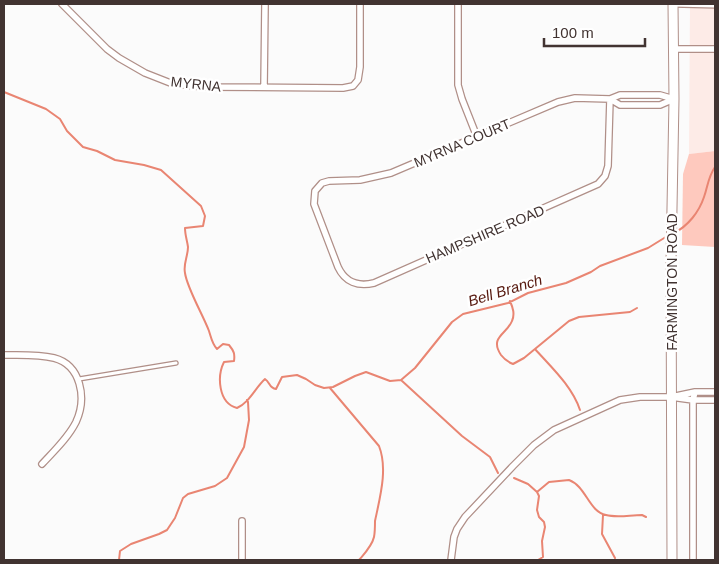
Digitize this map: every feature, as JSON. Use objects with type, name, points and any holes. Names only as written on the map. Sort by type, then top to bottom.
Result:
[{"type":"main road","name":"FARMINGTON ROAD","points":[[672,5],[674,99],[671,262],[672,560]]},
{"type":"street","name":"MYRNA","points":[[62,4],[108,50],[135,68],[159,79],[188,86],[343,88],[350,87],[356,83],[360,75],[360,4]]},
{"type":"street","points":[[264,87],[265,4]]},
{"type":"street","points":[[458,4],[458,85],[477,136]]},
{"type":"street","points":[[672,49],[715,48]]},
{"type":"street","name":"MYRNA COURT","points":[[316,188],[329,180],[360,180],[391,173],[558,102],[587,98],[610,99],[620,95],[660,95],[674,99]]},
{"type":"street","name":"MYRNA COURT","points":[[610,99],[620,105],[660,105],[674,99]]},
{"type":"street","name":"HAMPSHIRE ROAD","points":[[316,188],[314,204],[338,267],[343,275],[353,283],[362,285],[374,282],[598,184],[607,172],[608,166],[610,99]]},
{"type":"street","points":[[4,355],[54,358],[71,367],[79,379],[81,401],[76,422],[64,440],[42,464]]},
{"type":"street","points":[[693,560],[693,400],[695,392]]},
{"type":"street","points":[[671,397],[695,392],[715,392]]},
{"type":"street","points":[[451,560],[454,537],[460,524],[512,466],[545,436],[564,425],[620,400],[640,397],[715,400]]},
{"type":"street","points":[[242,521],[242,560]]},
{"type":"lane","points":[[672,5],[715,6]]},
{"type":"lane","points":[[79,379],[176,363]]},
{"type":"shaded area","points":[[690,4],[715,4],[715,151],[689,154]]},
{"type":"shaded area","points":[[715,151],[715,247],[682,245],[683,174],[689,154]]},
{"type":"waterway","name":"Bell Branch","points":[[4,92],[46,109],[60,119],[67,131],[83,147],[97,151],[115,160],[161,170],[201,206],[205,216],[203,226],[185,228],[188,247],[185,266],[186,279],[214,345],[217,349],[223,344],[229,345],[234,353],[234,361],[224,362],[220,381],[226,401],[237,408],[249,399],[265,379],[276,389],[282,377],[297,375],[324,388],[333,387],[366,372],[390,381],[401,380],[415,368],[452,322],[463,314],[508,303],[528,293],[566,283],[600,266],[648,248],[669,235]]},
{"type":"waterway","name":"Bell Branch","points":[[674,233],[684,227],[696,213],[702,203],[709,178],[715,167]]},
{"type":"waterway","points":[[510,301],[513,318],[510,325],[500,336],[497,344],[501,355],[513,364],[524,358],[569,321],[579,317],[630,312],[637,308]]},
{"type":"waterway","points":[[535,349],[572,393],[580,410]]},
{"type":"waterway","points":[[401,380],[462,436],[490,457],[498,473]]},
{"type":"waterway","points":[[330,388],[379,446],[382,455],[383,474],[374,537],[370,546],[359,560]]},
{"type":"waterway","points":[[119,560],[120,551],[131,544],[167,530],[175,518],[183,498],[188,494],[215,486],[227,478],[244,447],[249,420],[247,400]]},
{"type":"waterway","points":[[514,478],[528,484],[539,496],[537,510],[545,527],[542,541],[543,557],[538,560]]},
{"type":"waterway","points":[[537,492],[549,482],[569,480],[580,488],[600,513],[615,516],[642,515],[646,517]]},
{"type":"waterway","points":[[603,515],[602,534],[615,558]]}]
